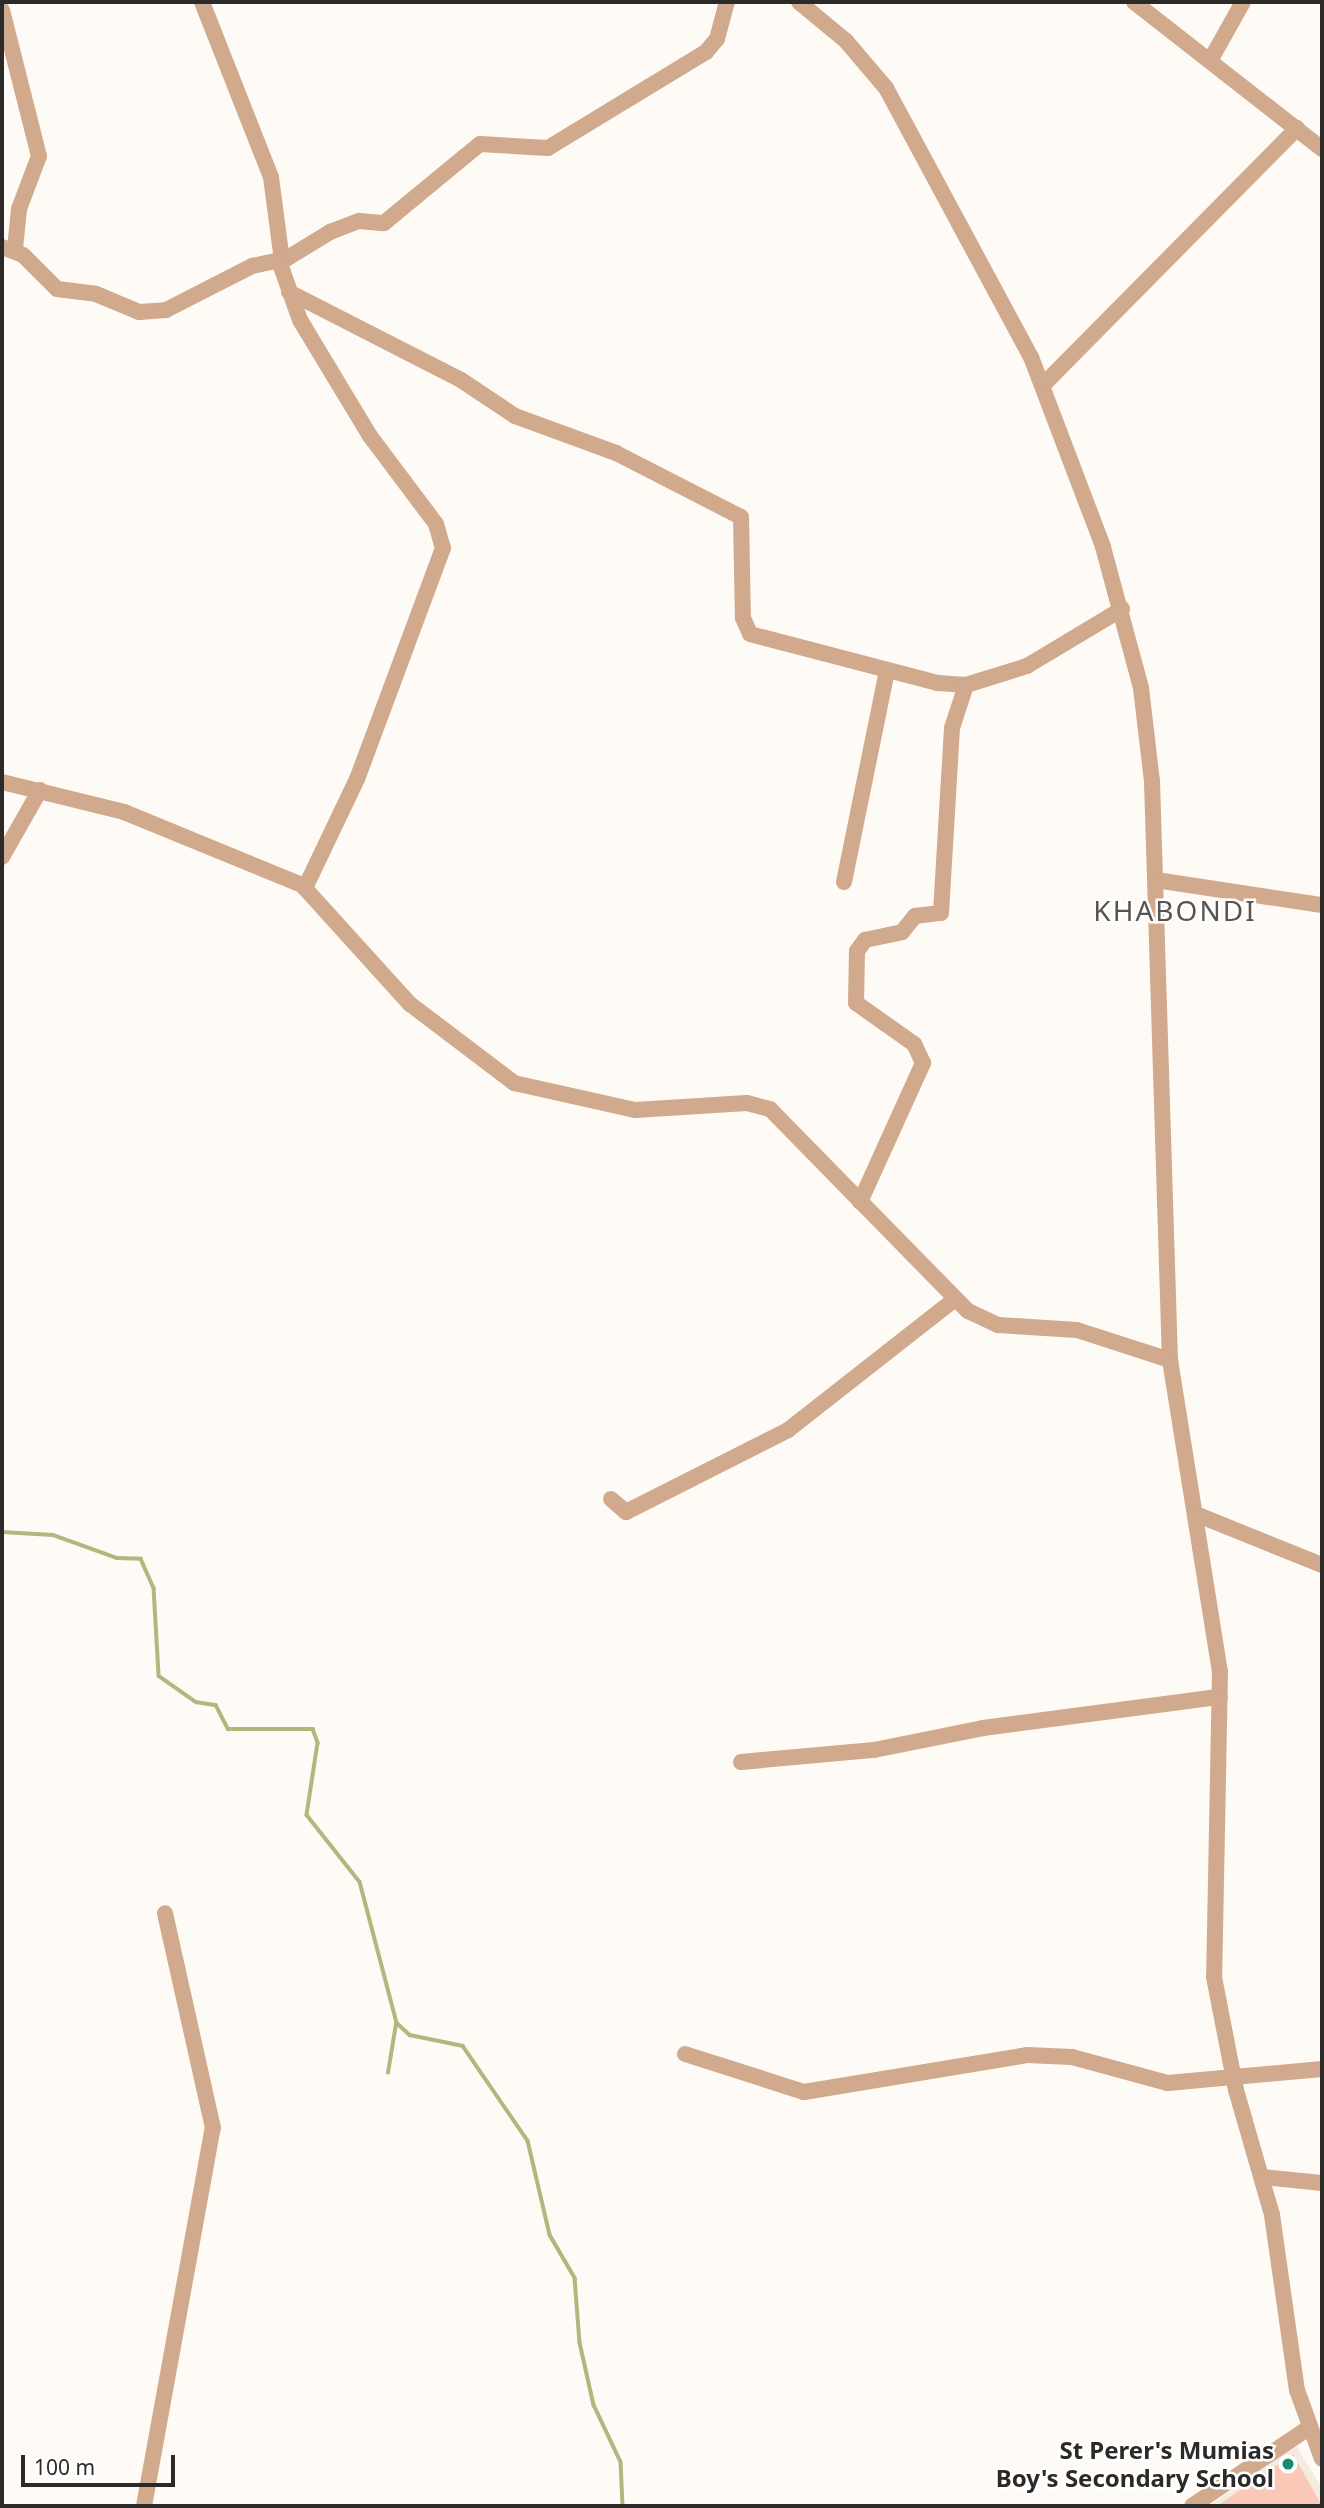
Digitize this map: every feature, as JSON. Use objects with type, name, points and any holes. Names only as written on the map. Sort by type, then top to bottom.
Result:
[{"type":"street","points":[[202,2],[271,177],[281,261],[289,292],[370,436],[436,524],[443,548],[358,779],[305,888]]},
{"type":"street","points":[[2,10],[39,156],[8,248],[48,285],[146,312],[166,310],[252,267],[281,261],[359,221],[384,223],[480,144],[545,149],[614,112],[713,45],[726,2]]},
{"type":"street","points":[[799,2],[846,41],[890,94],[1044,384],[1122,609],[1148,731],[1156,880],[1170,1360],[1198,1515],[1220,1697],[1212,1960],[1233,2079],[1262,2177],[1307,2429],[1320,2451]]},
{"type":"street","points":[[1133,2],[1211,59],[1322,149]]},
{"type":"street","points":[[1211,59],[1243,2]]},
{"type":"street","points":[[1044,384],[1297,128]]},
{"type":"street","points":[[289,292],[450,374],[515,416],[616,453],[740,517],[747,632],[887,670],[966,685],[1027,666],[1122,609]]},
{"type":"street","points":[[844,882],[887,670]]},
{"type":"street","points":[[860,1202],[923,1063],[914,1044],[856,1003],[857,951],[867,939],[902,932],[915,916],[941,913],[952,728],[966,685]]},
{"type":"street","points":[[2,782],[124,812],[305,888],[388,984],[505,1078],[635,1110],[763,1106],[806,1141],[860,1202],[955,1299],[991,1323],[1069,1329],[1170,1360]]},
{"type":"street","points":[[2,857],[40,790]]},
{"type":"street","points":[[1156,880],[1322,905]]},
{"type":"street","points":[[611,1499],[626,1512],[788,1430],[955,1299]]},
{"type":"street","points":[[1198,1515],[1322,1565]]},
{"type":"street","points":[[741,1762],[874,1750],[982,1728],[1220,1697]]},
{"type":"street","points":[[144,2506],[213,2128],[164,1913]]},
{"type":"street","points":[[685,2054],[804,2092],[1027,2055],[1072,2057],[1168,2083],[1322,2069]]},
{"type":"street","points":[[1262,2177],[1322,2183]]},
{"type":"street","points":[[1192,2506],[1264,2452],[1307,2429]]},
{"type":"shaded area","name":"St Perer's Mumias Boy's Secondary School","points":[[1296,2445],[1322,2488],[1322,2506],[1209,2506]]},
{"type":"shaded area","name":"St Perer's Mumias Boy's Secondary School","points":[[1293,2454],[1322,2506],[1217,2506]]},
{"type":"waterway","points":[[2,1532],[53,1535],[117,1558],[141,1559],[154,1588],[159,1676],[196,1702],[216,1705],[228,1729],[313,1729],[318,1743],[307,1815],[360,1882],[397,2023],[410,2035],[463,2046],[528,2141],[550,2235],[575,2278],[580,2343],[594,2405],[621,2462],[623,2506]]},
{"type":"waterway","points":[[388,2073],[396,2024]]},
{"type":"place","name":"St Perer's Mumias Boy's Secondary School","points":[[1288,2464]]},
{"type":"district","name":"KHABONDI","points":[[1175,910]]}]
